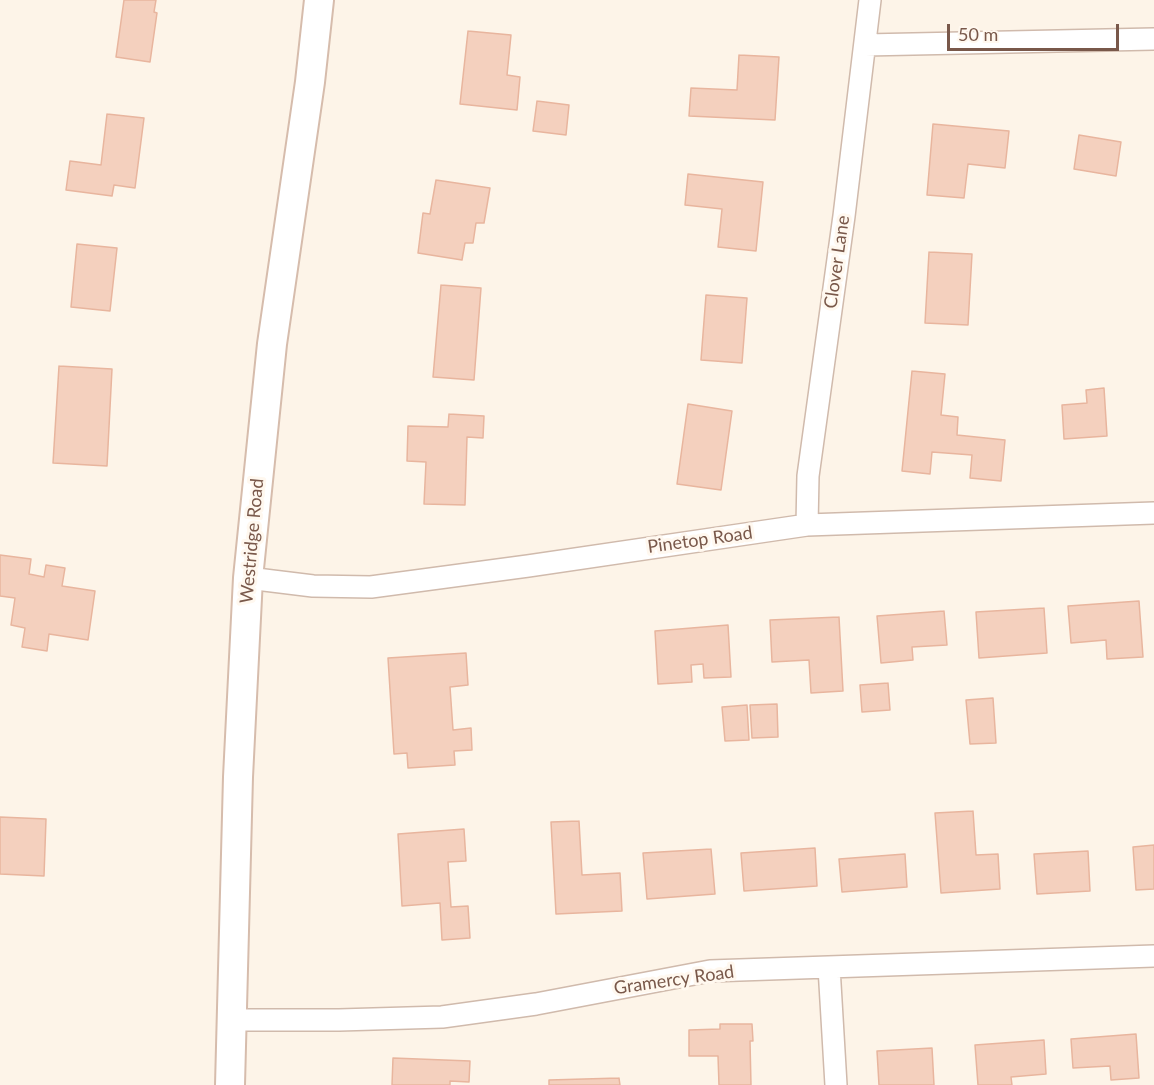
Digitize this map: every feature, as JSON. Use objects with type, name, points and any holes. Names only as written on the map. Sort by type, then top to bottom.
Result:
[{"type":"main road","name":"Westridge Road","points":[[230,1085],[233,932],[248,578],[272,344],[320,0]]},
{"type":"street","name":"Clover Lane","points":[[807,525],[808,476],[870,0]]},
{"type":"street","points":[[865,45],[1154,39]]},
{"type":"street","name":"Pinetop Road","points":[[248,578],[313,586],[371,586],[528,566],[807,525],[1154,513]]},
{"type":"street","name":"Gramercy Road","points":[[233,1020],[442,1017],[536,1004],[710,971],[1154,956]]},
{"type":"street","points":[[829,967],[836,1085]]},
{"type":"building","points":[[124,0],[156,0],[154,12],[157,13],[150,62],[116,57]]},
{"type":"building","points":[[468,31],[511,35],[507,75],[520,77],[517,110],[460,104]]},
{"type":"building","points":[[739,55],[779,57],[775,120],[689,116],[691,88],[737,90]]},
{"type":"building","points":[[537,101],[569,105],[566,135],[533,131]]},
{"type":"building","points":[[107,114],[144,118],[135,188],[114,185],[112,196],[66,190],[70,161],[101,165]]},
{"type":"building","points":[[933,124],[1009,131],[1005,168],[968,164],[964,198],[927,195]]},
{"type":"building","points":[[1079,135],[1121,142],[1116,176],[1074,169]]},
{"type":"building","points":[[688,174],[763,182],[756,251],[718,247],[722,209],[685,205]]},
{"type":"building","points":[[436,180],[490,188],[484,223],[476,223],[473,243],[465,243],[462,260],[418,253],[423,213],[430,214]]},
{"type":"building","points":[[77,244],[117,248],[110,311],[71,307]]},
{"type":"building","points":[[929,252],[972,254],[968,325],[925,323]]},
{"type":"building","points":[[441,285],[481,288],[474,380],[433,377]]},
{"type":"building","points":[[706,295],[747,298],[742,363],[701,360]]},
{"type":"building","points":[[59,366],[112,369],[107,466],[53,463]]},
{"type":"building","points":[[912,371],[945,374],[941,415],[958,417],[957,435],[1005,440],[1001,481],[970,478],[972,455],[932,452],[930,474],[902,471]]},
{"type":"building","points":[[1104,388],[1107,436],[1064,439],[1062,405],[1087,403],[1086,390]]},
{"type":"building","points":[[688,404],[732,411],[721,490],[677,484]]},
{"type":"building","points":[[449,414],[484,416],[483,438],[467,437],[465,505],[424,504],[426,462],[407,461],[408,426],[448,427]]},
{"type":"building","points":[[0,555],[31,559],[29,574],[44,577],[46,565],[65,568],[62,586],[95,591],[88,640],[49,634],[47,651],[22,647],[25,628],[11,625],[15,598],[0,596]]},
{"type":"building","points":[[1139,601],[1143,657],[1107,659],[1106,640],[1071,643],[1068,606]]},
{"type":"building","points":[[1044,608],[1047,653],[979,658],[976,612]]},
{"type":"building","points":[[944,611],[947,645],[912,647],[913,660],[881,663],[877,616]]},
{"type":"building","points":[[839,617],[843,691],[811,693],[809,660],[772,662],[770,620]]},
{"type":"building","points":[[728,625],[731,677],[704,678],[703,664],[691,665],[692,682],[658,684],[655,631]]},
{"type":"building","points":[[466,653],[468,685],[450,687],[453,730],[471,728],[472,750],[454,751],[455,765],[408,768],[407,753],[394,754],[388,658]]},
{"type":"building","points":[[888,683],[890,710],[862,712],[860,685]]},
{"type":"building","points":[[993,698],[996,743],[970,744],[966,700]]},
{"type":"building","points":[[777,704],[778,737],[752,738],[750,705]]},
{"type":"building","points":[[747,705],[749,740],[725,741],[722,707]]},
{"type":"building","points":[[973,811],[976,855],[998,854],[1000,889],[941,893],[935,813]]},
{"type":"building","points":[[0,817],[46,819],[44,876],[0,874]]},
{"type":"building","points":[[579,821],[582,875],[620,873],[622,911],[556,914],[551,822]]},
{"type":"building","points":[[464,829],[466,861],[448,862],[451,907],[468,906],[470,938],[442,940],[440,903],[402,906],[398,834]]},
{"type":"building","points":[[1154,845],[1154,889],[1136,890],[1133,847]]},
{"type":"building","points":[[815,848],[817,886],[744,891],[741,853]]},
{"type":"building","points":[[711,849],[715,894],[647,899],[643,853]]},
{"type":"building","points":[[1088,851],[1090,891],[1037,894],[1034,854]]},
{"type":"building","points":[[905,854],[907,887],[842,892],[839,859]]},
{"type":"building","points":[[720,1024],[752,1024],[751,1085],[719,1085],[718,1056],[689,1056],[689,1030],[720,1029]]},
{"type":"building","points":[[1136,1034],[1139,1078],[1111,1080],[1110,1066],[1073,1068],[1071,1039]]},
{"type":"building","points":[[1044,1040],[1046,1074],[1011,1077],[1012,1085],[978,1085],[975,1045]]},
{"type":"building","points":[[932,1048],[934,1085],[879,1085],[877,1051]]},
{"type":"building","points":[[393,1058],[470,1061],[469,1082],[450,1081],[450,1085],[392,1085]]},
{"type":"building","points":[[619,1078],[620,1085],[549,1085],[549,1080]]}]
